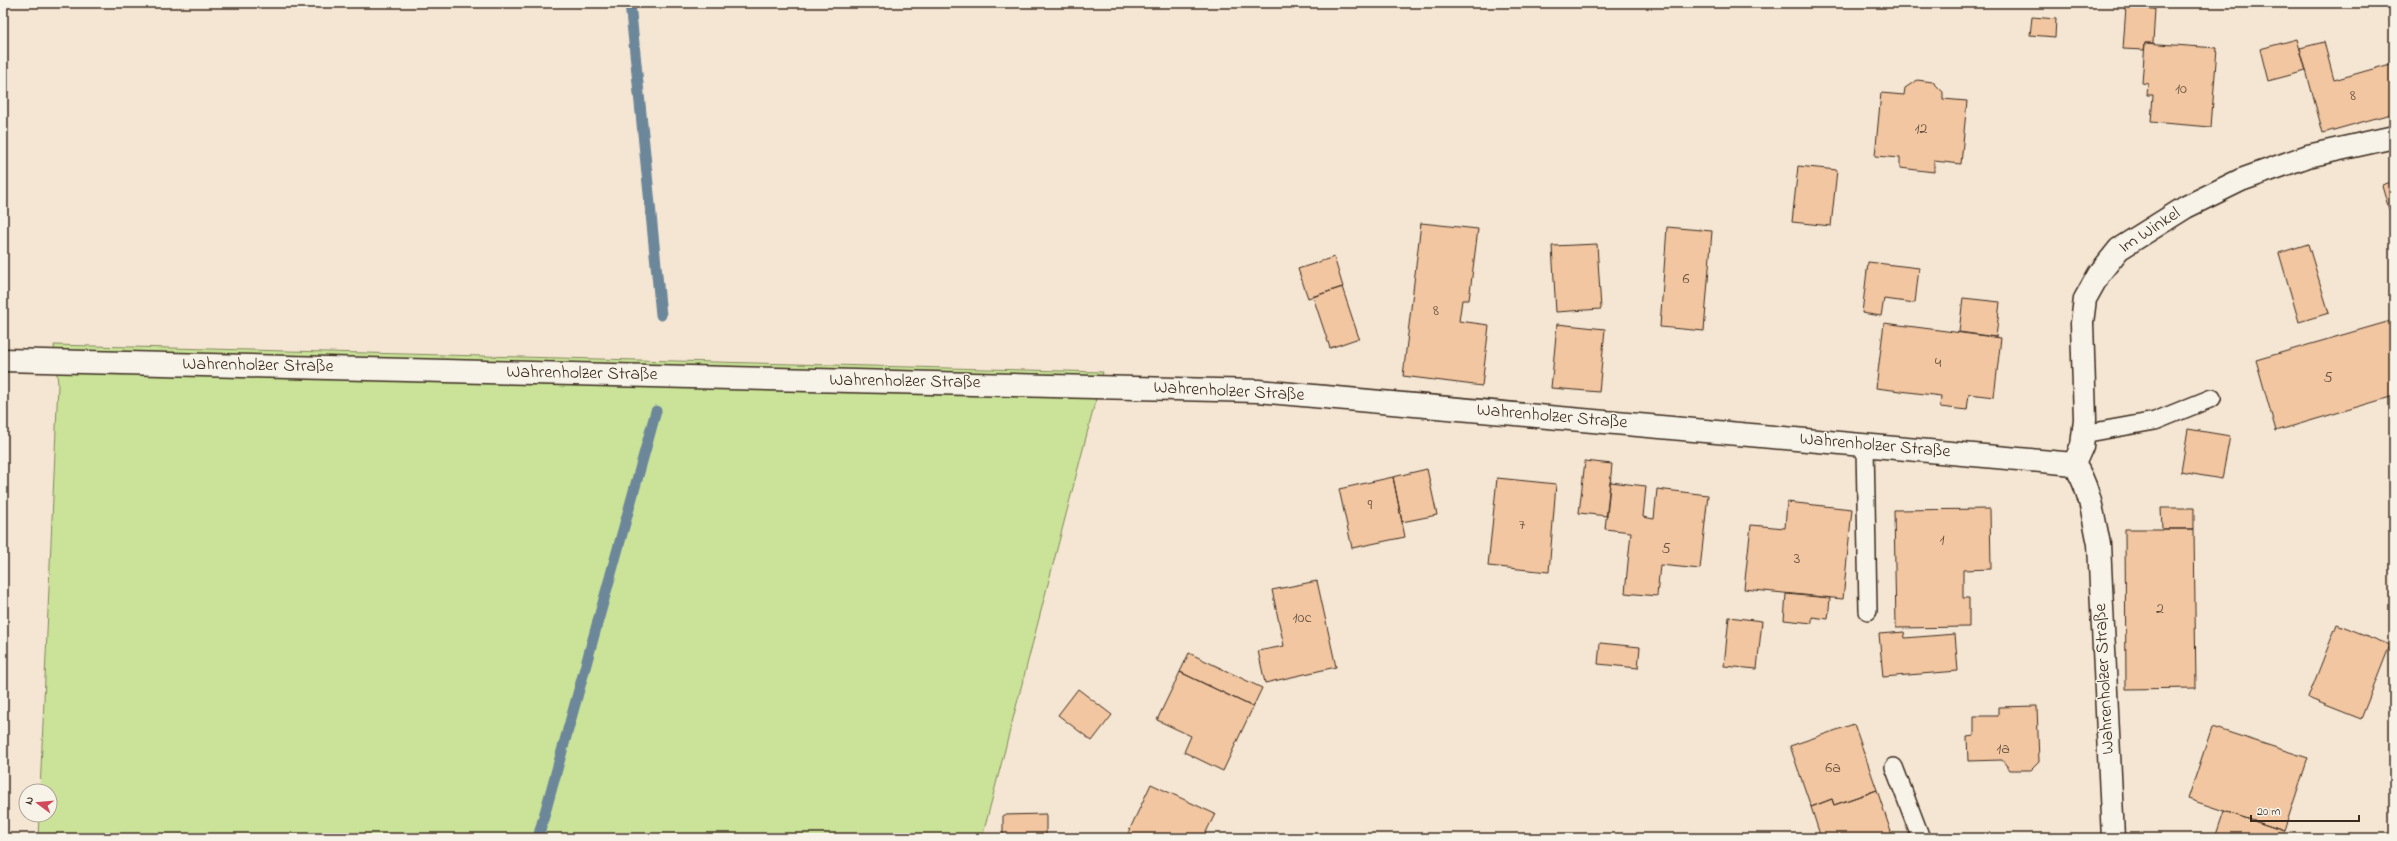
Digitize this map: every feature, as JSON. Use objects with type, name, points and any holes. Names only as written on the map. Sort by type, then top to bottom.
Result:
[{"type":"street","name":"Im Winkel","points":[[2074,464],[2082,446],[2085,419],[2082,323],[2085,299],[2099,274],[2119,249],[2186,207],[2241,180],[2308,156],[2394,137]]},
{"type":"street","name":"Wahrenholzer Straße","points":[[3,360],[1258,391],[2074,464],[2083,478],[2092,508],[2099,544],[2113,838]]},
{"type":"lane","points":[[2083,434],[2155,421],[2212,398]]},
{"type":"lane","points":[[1865,446],[1868,610]]},
{"type":"lane","points":[[1894,767],[1921,838]]},
{"type":"green space","points":[[54,345],[1103,372],[982,838],[38,838],[39,823],[58,823],[58,783],[40,783],[58,384]]},
{"type":"building","points":[[2126,7],[2155,9],[2153,43],[2145,43],[2144,50],[2123,49]]},
{"type":"building","points":[[2032,17],[2056,19],[2055,37],[2030,35]]},
{"type":"building","points":[[2297,39],[2306,71],[2268,81],[2260,49]]},
{"type":"building","points":[[2324,42],[2334,80],[2394,63],[2394,113],[2323,133],[2300,48]]},
{"type":"building","points":[[2145,43],[2217,48],[2211,127],[2151,122],[2153,95],[2147,95],[2148,84],[2142,83]]},
{"type":"building","points":[[1917,80],[1933,82],[1943,92],[1943,99],[1967,101],[1961,164],[1934,161],[1934,172],[1900,168],[1900,158],[1875,156],[1881,93],[1904,95],[1905,88]]},
{"type":"building","points":[[1798,166],[1837,170],[1831,226],[1792,222]]},
{"type":"building","points":[[2394,181],[2394,227],[2382,185]]},
{"type":"building","points":[[1421,223],[1478,229],[1469,300],[1462,300],[1459,321],[1489,325],[1482,386],[1403,376]]},
{"type":"building","points":[[1667,227],[1712,231],[1704,331],[1660,327]]},
{"type":"building","points":[[1597,244],[1601,309],[1556,312],[1552,246]]},
{"type":"building","points":[[2308,244],[2329,313],[2299,322],[2279,253]]},
{"type":"building","points":[[1334,257],[1343,287],[1308,298],[1298,269]]},
{"type":"building","points":[[1868,262],[1919,268],[1915,303],[1884,299],[1881,316],[1862,313]]},
{"type":"building","points":[[1342,287],[1359,338],[1330,348],[1313,297]]},
{"type":"building","points":[[1963,298],[2000,302],[1996,337],[1959,332]]},
{"type":"building","points":[[2394,320],[2394,396],[2276,431],[2256,360]]},
{"type":"building","points":[[1884,323],[2001,338],[1994,397],[1969,394],[1967,410],[1940,407],[1941,396],[1876,388]]},
{"type":"building","points":[[1557,324],[1605,329],[1599,392],[1551,388]]},
{"type":"building","points":[[2188,429],[2230,436],[2222,479],[2181,472]]},
{"type":"building","points":[[1585,461],[1612,464],[1607,516],[1579,513]]},
{"type":"building","points":[[1427,469],[1437,515],[1402,522],[1393,477]]},
{"type":"building","points":[[1393,477],[1405,537],[1352,548],[1339,489]]},
{"type":"building","points":[[1497,478],[1556,484],[1549,572],[1488,566]]},
{"type":"building","points":[[1610,482],[1646,486],[1643,517],[1654,519],[1657,489],[1708,495],[1700,569],[1660,565],[1657,596],[1625,593],[1631,532],[1605,529]]},
{"type":"building","points":[[1787,502],[1852,509],[1843,599],[1744,589],[1751,525],[1785,528]]},
{"type":"building","points":[[2161,508],[2194,508],[2194,529],[2162,529]]},
{"type":"building","points":[[1990,509],[1991,569],[1963,570],[1963,598],[1969,598],[1969,627],[1896,628],[1894,510]]},
{"type":"building","points":[[2125,529],[2194,529],[2196,688],[2126,689]]},
{"type":"building","points":[[1317,581],[1336,667],[1265,683],[1258,651],[1284,646],[1272,590]]},
{"type":"building","points":[[1786,594],[1830,598],[1828,619],[1812,617],[1812,623],[1784,620]]},
{"type":"building","points":[[1729,617],[1762,621],[1757,669],[1724,666]]},
{"type":"building","points":[[2337,624],[2390,645],[2361,719],[2308,698]]},
{"type":"building","points":[[1904,632],[1905,638],[1955,634],[1958,671],[1883,677],[1879,634]]},
{"type":"building","points":[[1600,643],[1640,647],[1638,668],[1598,664]]},
{"type":"building","points":[[1189,653],[1262,688],[1253,707],[1180,672]]},
{"type":"building","points":[[1180,672],[1253,707],[1223,771],[1184,752],[1191,736],[1157,720]]},
{"type":"building","points":[[1078,689],[1112,715],[1092,741],[1058,715]]},
{"type":"building","points":[[2037,706],[2039,762],[2031,770],[2010,770],[2002,760],[1968,761],[1967,737],[1974,736],[1974,716],[1998,716],[1998,707]]},
{"type":"building","points":[[1854,724],[1877,790],[1834,805],[1832,799],[1811,807],[1790,746]]},
{"type":"building","points":[[2212,727],[2308,758],[2284,831],[2188,799]]},
{"type":"building","points":[[1151,784],[1215,814],[1203,838],[1138,838],[1128,833]]},
{"type":"building","points":[[1877,790],[1893,838],[1821,838],[1811,807],[1832,799],[1834,805]]},
{"type":"building","points":[[2224,811],[2284,831],[2282,838],[2215,838]]},
{"type":"building","points":[[1046,814],[1046,838],[1003,838],[1003,815]]},
{"type":"waterway","points":[[630,3],[661,315]]},
{"type":"waterway","points":[[538,838],[656,411]]}]
